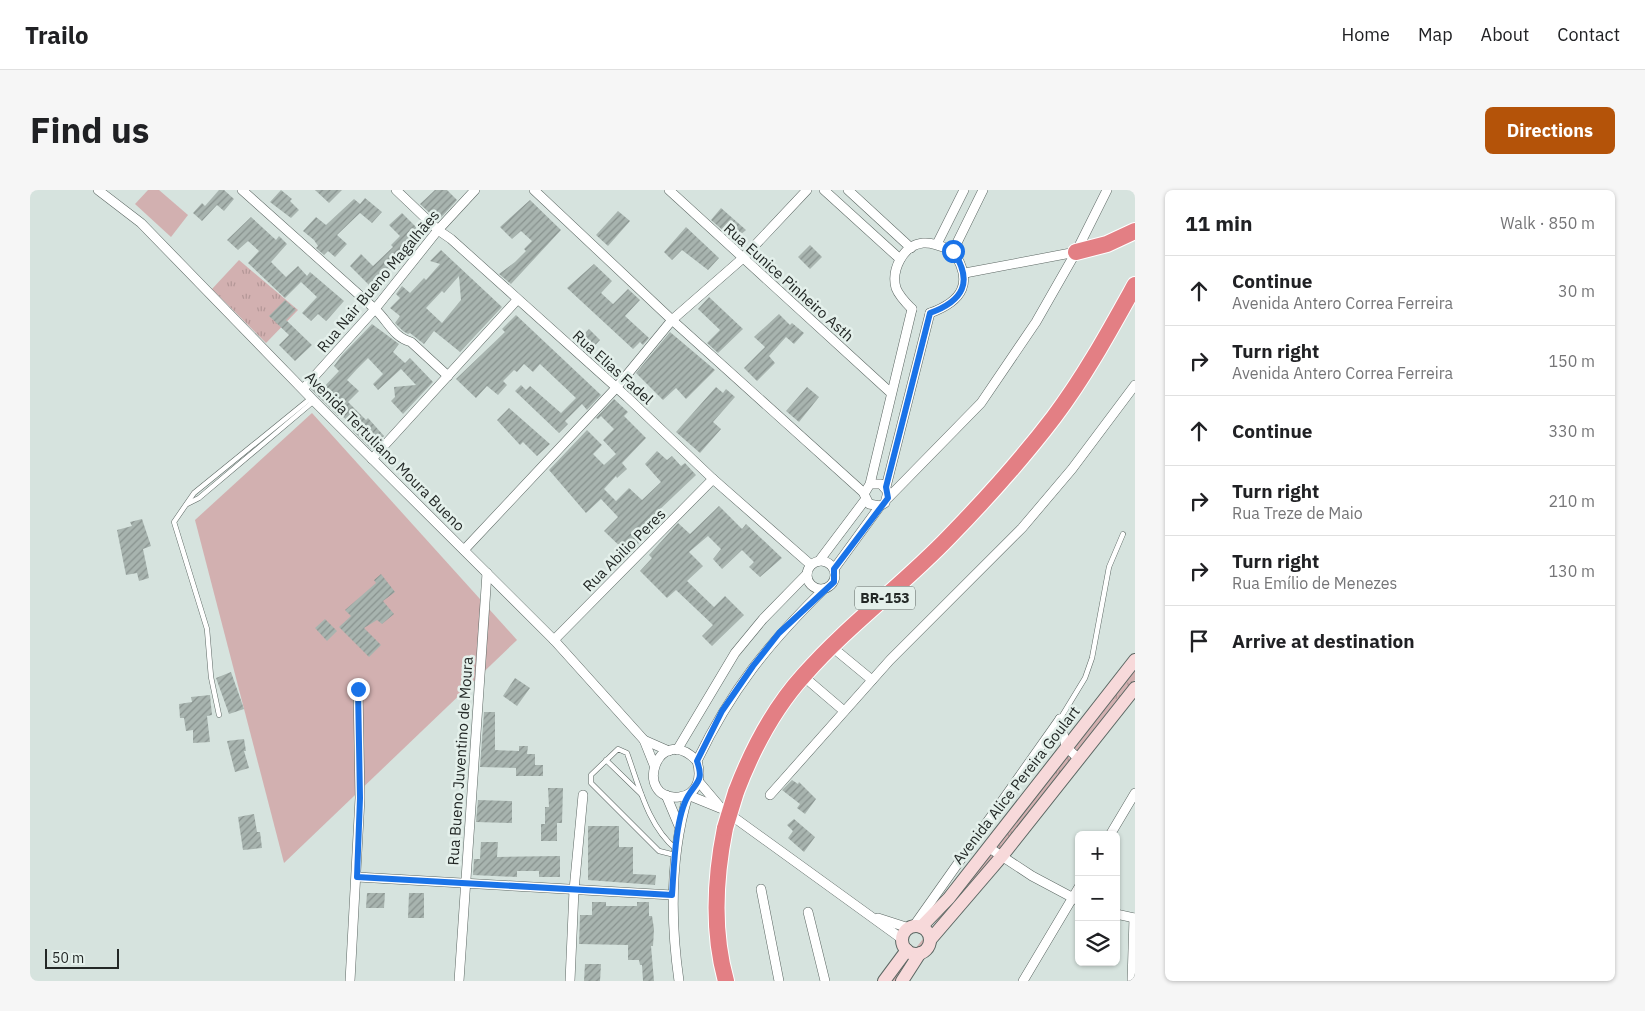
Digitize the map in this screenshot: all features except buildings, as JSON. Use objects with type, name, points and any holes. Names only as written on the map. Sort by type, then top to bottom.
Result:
[{"type":"highway","points":[[1076,252],[1107,244],[1135,230]]},
{"type":"highway","name":"BR-153","points":[[726,981],[722,966],[716,889],[725,828],[736,792],[756,744],[777,710],[802,676],[948,538],[987,496],[1054,417],[1099,349],[1135,285]]},
{"type":"street","name":"Avenida Tertuliano Moura Bueno","points":[[98,190],[141,223],[312,399],[554,640],[644,740],[654,765]]},
{"type":"street","points":[[242,190],[376,309],[386,319],[389,327],[403,340],[411,342],[448,376]]},
{"type":"street","name":"Rua Elias Fadel","points":[[396,190],[812,567]]},
{"type":"street","name":"Rua Nair Bueno Magalhães","points":[[303,389],[376,309],[438,230],[474,190]]},
{"type":"street","points":[[534,190],[672,320],[865,496],[868,504],[880,506]]},
{"type":"street","name":"Rua Eunice Pinheiro Asth","points":[[669,190],[891,393]]},
{"type":"street","points":[[464,550],[616,388],[672,320],[743,258],[807,190]]},
{"type":"street","points":[[824,190],[900,259]]},
{"type":"street","points":[[848,190],[911,248]]},
{"type":"street","points":[[937,244],[964,190]]},
{"type":"street","points":[[953,251],[983,190]]},
{"type":"street","points":[[697,761],[722,711],[753,666],[779,633],[824,589],[834,582],[834,569],[880,506],[981,403],[1036,322],[1076,252],[1107,190]]},
{"type":"street","points":[[922,243],[937,244],[953,251],[965,273],[962,289],[957,300],[946,308],[930,313],[912,310],[902,299],[896,287],[895,275],[900,259],[911,248],[922,243]]},
{"type":"street","points":[[965,273],[1076,252]]},
{"type":"street","points":[[372,458],[517,300]]},
{"type":"street","points":[[679,826],[666,795],[656,786],[652,776],[654,765],[660,756],[673,750],[736,653],[763,619],[812,567],[865,496],[870,484],[912,310]]},
{"type":"street","points":[[888,498],[886,487],[930,313]]},
{"type":"street","points":[[770,795],[872,680],[1022,528],[1132,398],[1135,385]]},
{"type":"street","name":"Rua Abilio Peres","points":[[554,640],[713,479]]},
{"type":"street","points":[[870,484],[881,484],[886,487]]},
{"type":"street","points":[[812,567],[825,561],[834,569]]},
{"type":"street","points":[[812,567],[812,586],[824,589]]},
{"type":"street","name":"Rua Bueno Juventino de Moura","points":[[459,981],[487,573]]},
{"type":"street","points":[[832,647],[872,680]]},
{"type":"street","name":"Avenida Alice Pereira Goulart","points":[[884,981],[910,934],[949,898],[1135,660]]},
{"type":"street","points":[[802,676],[844,711]]},
{"type":"street","name":"Avenida Alice Pereira Goulart","points":[[920,954],[929,946],[930,940],[1002,856],[1135,688]]},
{"type":"street","points":[[350,981],[360,798],[358,689]]},
{"type":"street","points":[[1060,719],[1066,747],[1079,759]]},
{"type":"street","points":[[902,981],[920,954],[915,954],[910,934],[1060,719]]},
{"type":"street","name":"Avenida Tertuliano Moura Bueno","points":[[644,740],[673,750]]},
{"type":"street","points":[[673,750],[690,754],[697,761],[700,771],[699,782],[688,795],[679,826],[676,852],[672,895],[674,944],[679,981]]},
{"type":"street","points":[[699,782],[721,808],[868,914],[910,934],[926,930],[930,940]]},
{"type":"street","points":[[1112,831],[1135,793]]},
{"type":"street","points":[[570,981],[574,890],[583,795]]},
{"type":"street","points":[[666,795],[673,797],[688,795],[721,808]]},
{"type":"street","points":[[988,847],[1075,900],[1023,981]]},
{"type":"street","points":[[357,877],[672,895]]},
{"type":"street","points":[[761,889],[780,981]]},
{"type":"street","points":[[808,912],[825,981]]},
{"type":"street","points":[[1120,915],[1134,918],[1132,981]]},
{"type":"lane","points":[[219,715],[211,677],[207,630],[174,522],[194,494],[312,399]]},
{"type":"lane","points":[[1060,719],[1085,678],[1092,658],[1109,567],[1123,534]]},
{"type":"lane","points":[[618,749],[627,753],[643,796],[662,838],[676,852],[659,851],[591,783],[591,775],[618,749]]},
{"type":"lane","points":[[606,760],[643,796]]},
{"type":"green space","points":[[148,190],[159,190],[188,215],[171,237],[135,204]]},
{"type":"green space","points":[[239,260],[298,310],[266,343],[212,289]]},
{"type":"green space","points":[[312,413],[517,640],[284,863],[195,520]]},
{"type":"green space","points":[[1135,668],[1135,680],[898,981],[890,981]]},
{"type":"route","points":[[358,689],[360,798],[357,877],[672,895],[679,826],[688,795],[699,782],[700,771],[697,761],[722,711],[753,666],[779,633],[824,589],[834,582],[836,576],[834,569],[880,506],[888,498],[886,487],[930,313],[946,308],[957,300],[962,289],[965,273],[953,251]]}]
